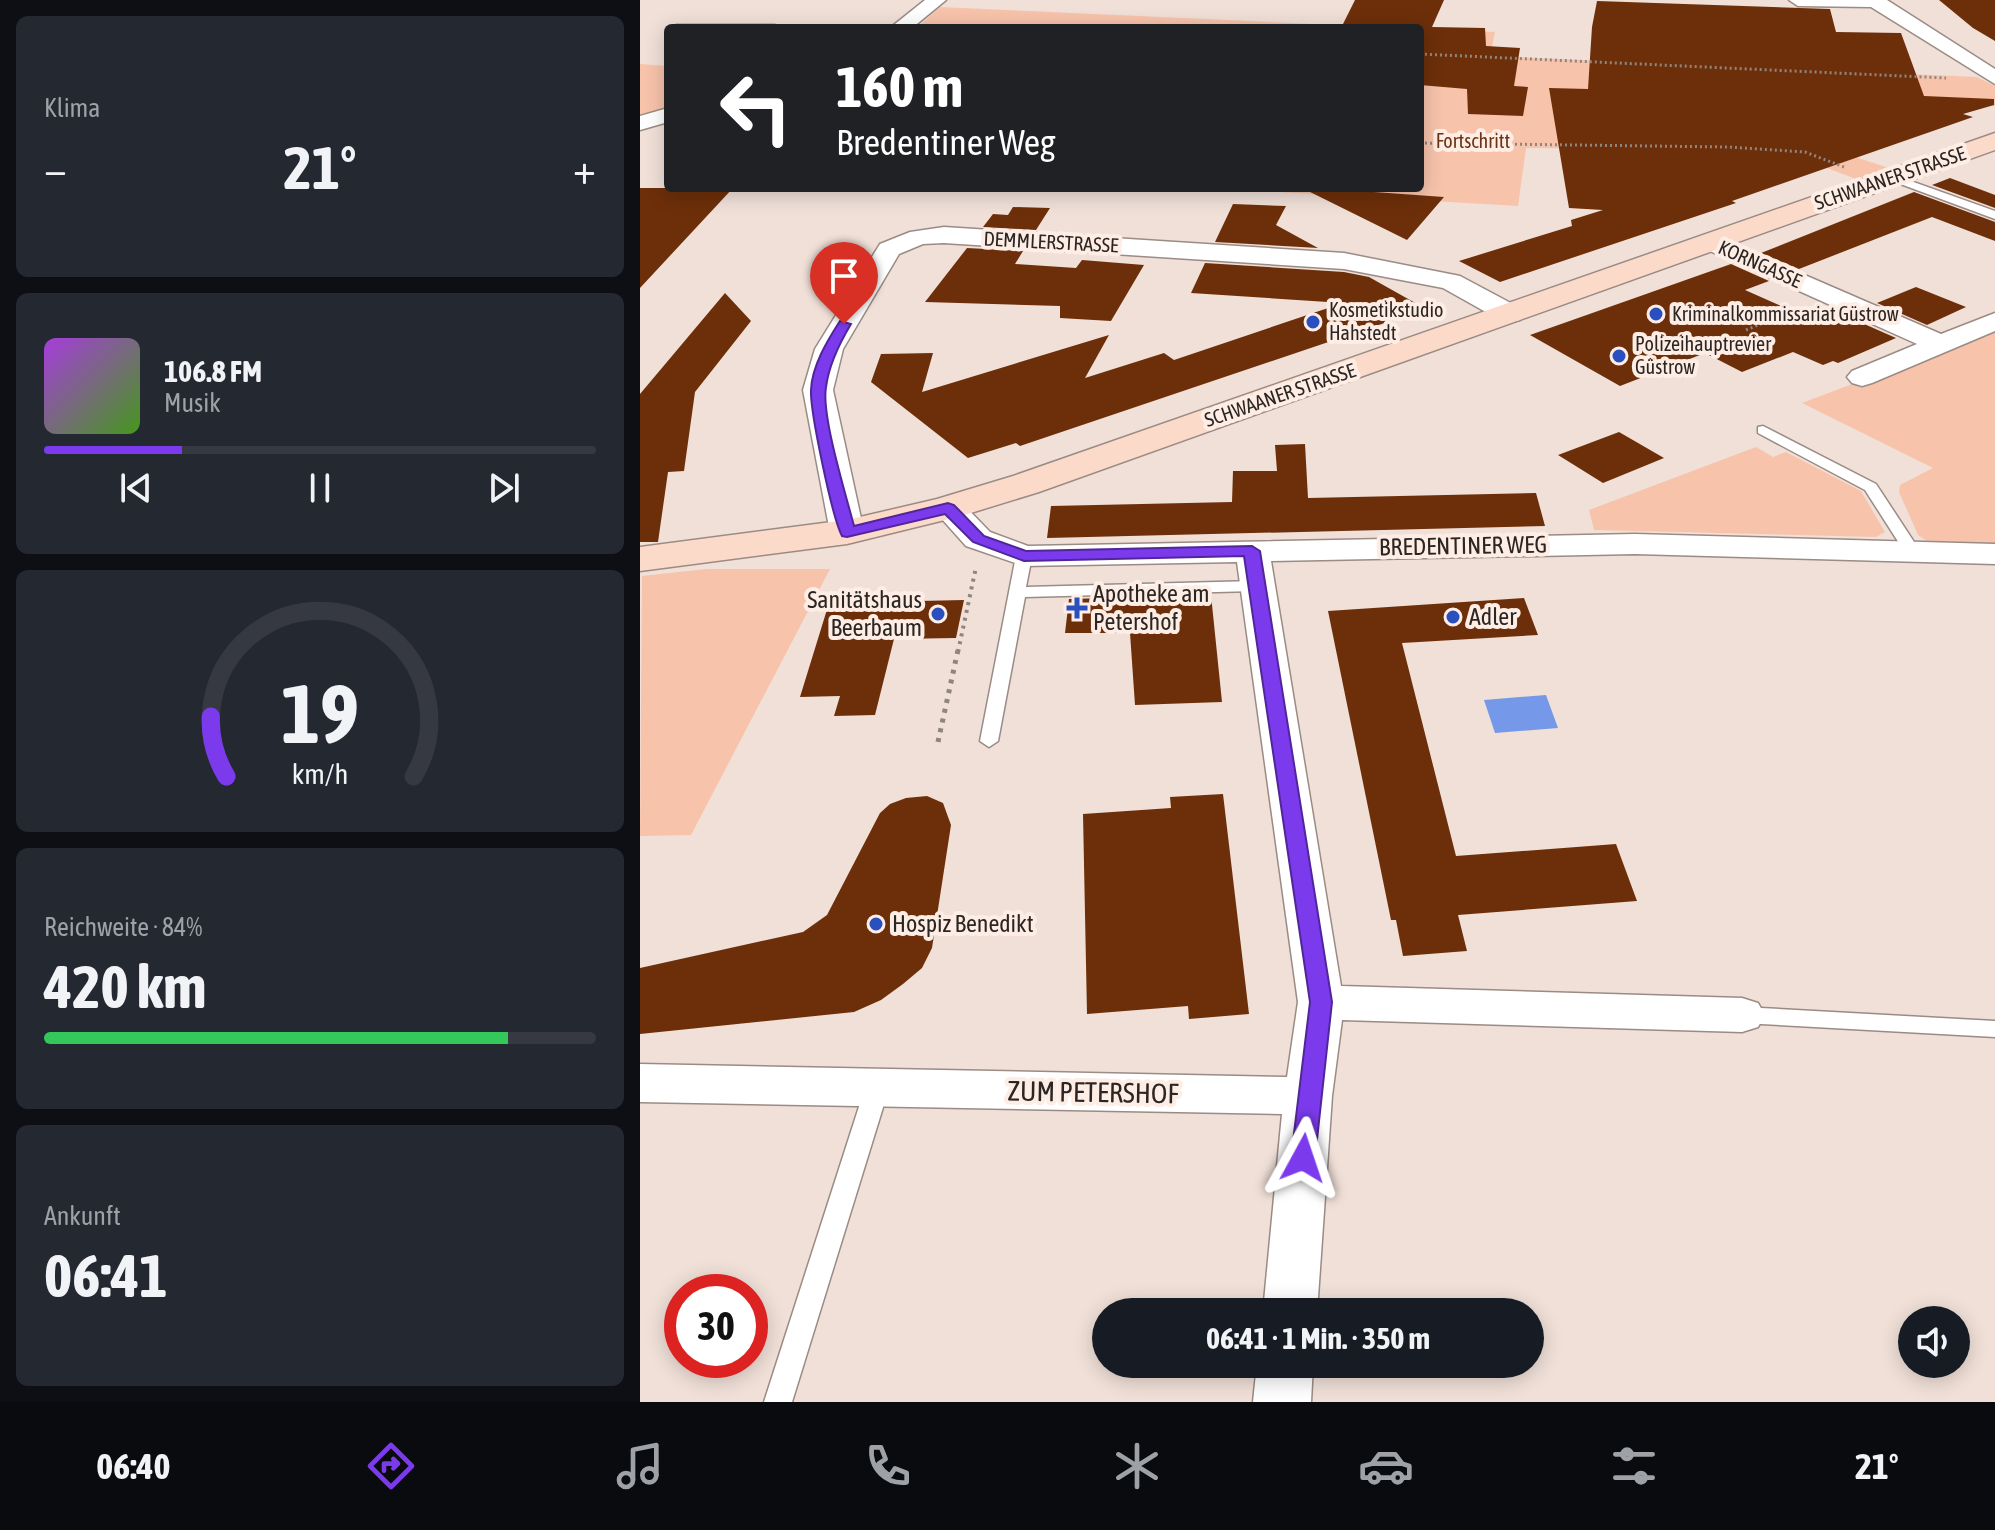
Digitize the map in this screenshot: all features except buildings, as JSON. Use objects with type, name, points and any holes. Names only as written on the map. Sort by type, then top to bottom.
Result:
[{"type":"main road","name":"SCHWAANER STRASSE","points":[[640,559],[847,532],[948,508],[1026,484],[1995,141]]},
{"type":"street","points":[[905,24],[937,0]]},
{"type":"street","points":[[1798,0],[1875,1],[1995,78]]},
{"type":"street","points":[[640,123],[664,116]]},
{"type":"street","name":"DEMMLERSTRASSE","points":[[847,532],[818,390],[829,349],[889,249],[919,237],[944,235],[1344,261],[1451,282],[1510,314]]},
{"type":"street","name":"KORNGASSE","points":[[1710,242],[1941,344]]},
{"type":"street","points":[[1862,377],[1995,321]]},
{"type":"street","name":"BREDENTINER WEG","points":[[948,508],[978,539],[1024,556],[1254,568],[1635,544],[1995,554]]},
{"type":"street","points":[[1254,568],[1321,1002],[1308,1096],[1291,1298]]},
{"type":"street","points":[[1321,1002],[1742,1015]]},
{"type":"street","name":"ZUM PETERSHOF","points":[[640,1083],[1308,1096]]},
{"type":"street","points":[[1282,1402],[1284,1378]]},
{"type":"lane","points":[[1886,179],[1995,215]]},
{"type":"lane","points":[[1763,430],[1871,487],[1912,551]]},
{"type":"lane","points":[[989,741],[1024,556]]},
{"type":"lane","points":[[1017,592],[1254,568]]},
{"type":"lane","points":[[1742,1015],[1995,1029]]},
{"type":"lane","points":[[778,1402],[877,1088]]},
{"type":"path","points":[[1424,54],[1947,78]]},
{"type":"path","points":[[1424,143],[1728,147],[1805,152],[1886,179]]},
{"type":"path","points":[[1746,330],[1831,295]]},
{"type":"path","points":[[938,742],[978,561]]},
{"type":"green space","points":[[940,7],[1313,24],[921,24]]},
{"type":"green space","name":"Fortschritt","points":[[1424,29],[1495,32],[1490,56],[1977,77],[1995,86],[1995,106],[1689,94],[1824,147],[1889,168],[1856,179],[1798,157],[1685,149],[1526,148],[1518,206],[1278,192],[1424,192]]},
{"type":"green space","points":[[640,64],[664,66],[664,110],[640,116]]},
{"type":"green space","points":[[1995,330],[1995,543],[1927,541],[1918,535],[1899,492],[1900,485],[1933,468],[1802,403]]},
{"type":"green space","points":[[1756,447],[1773,457],[1786,452],[1861,491],[1885,532],[1876,537],[1594,530],[1589,510]]},
{"type":"green space","points":[[706,569],[830,569],[691,835],[640,836],[642,576]]},
{"type":"water","points":[[1546,695],[1558,728],[1495,733],[1484,700]]},
{"type":"place","name":"Kriminalkommissariat Güstrow","points":[[1656,314]]},
{"type":"place","name":"Kosmetikstudio Hahstedt","points":[[1313,322]]},
{"type":"place","name":"Polizeihauptrevier Güstrow","points":[[1619,356]]},
{"type":"place","name":"Apotheke am Petershof","points":[[1077,608]]},
{"type":"place","name":"Sanitätshaus Beerbaum","points":[[938,614]]},
{"type":"place","name":"Adler","points":[[1453,617]]},
{"type":"place","name":"Hospiz Benedikt","points":[[876,924]]},
{"type":"route","points":[[844,324],[829,349],[818,390],[847,532],[948,508],[978,539],[1024,556],[1252,551],[1321,1002],[1303,1158]]}]
